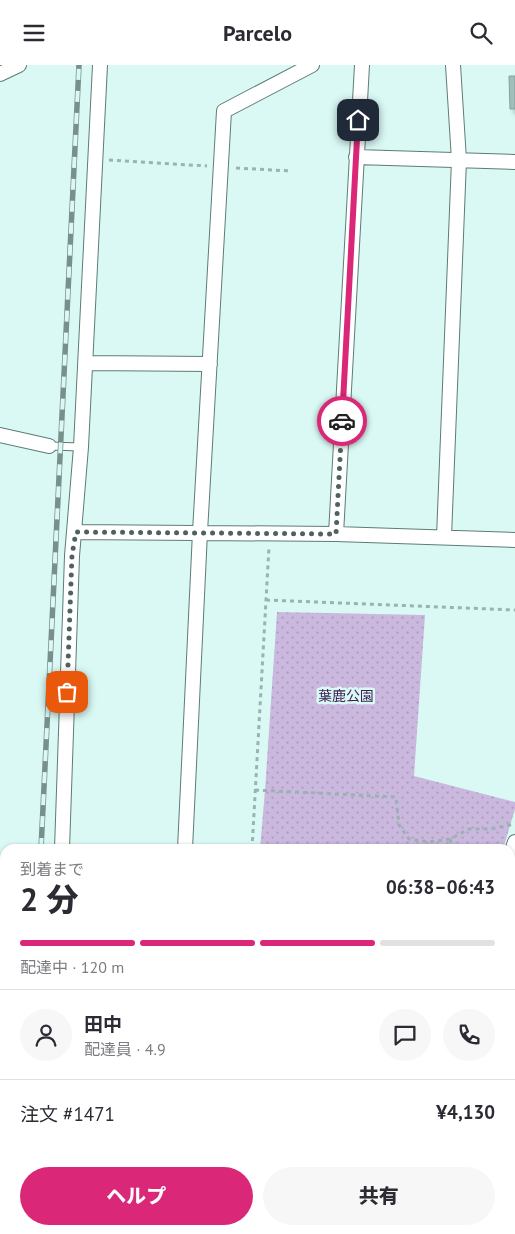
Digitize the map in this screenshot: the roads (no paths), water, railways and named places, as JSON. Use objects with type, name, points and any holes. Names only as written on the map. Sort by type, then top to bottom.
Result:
[{"type":"street","points":[[0,74],[19,65]]},
{"type":"street","points":[[62,844],[72,555],[76,532],[86,363],[100,65]]},
{"type":"street","points":[[185,844],[200,532],[224,111],[312,65]]},
{"type":"street","points":[[336,534],[362,65]]},
{"type":"street","points":[[444,537],[459,160],[453,65]]},
{"type":"street","points":[[356,157],[515,162]]},
{"type":"street","points":[[86,363],[210,364]]},
{"type":"street","points":[[0,435],[49,446]]},
{"type":"street","points":[[76,532],[336,534],[515,540]]},
{"type":"lane","points":[[49,446],[81,447]]},
{"type":"railway","points":[[41,844],[79,65]]},
{"type":"park label","name":"葉鹿公園","points":[[346,696]]}]
